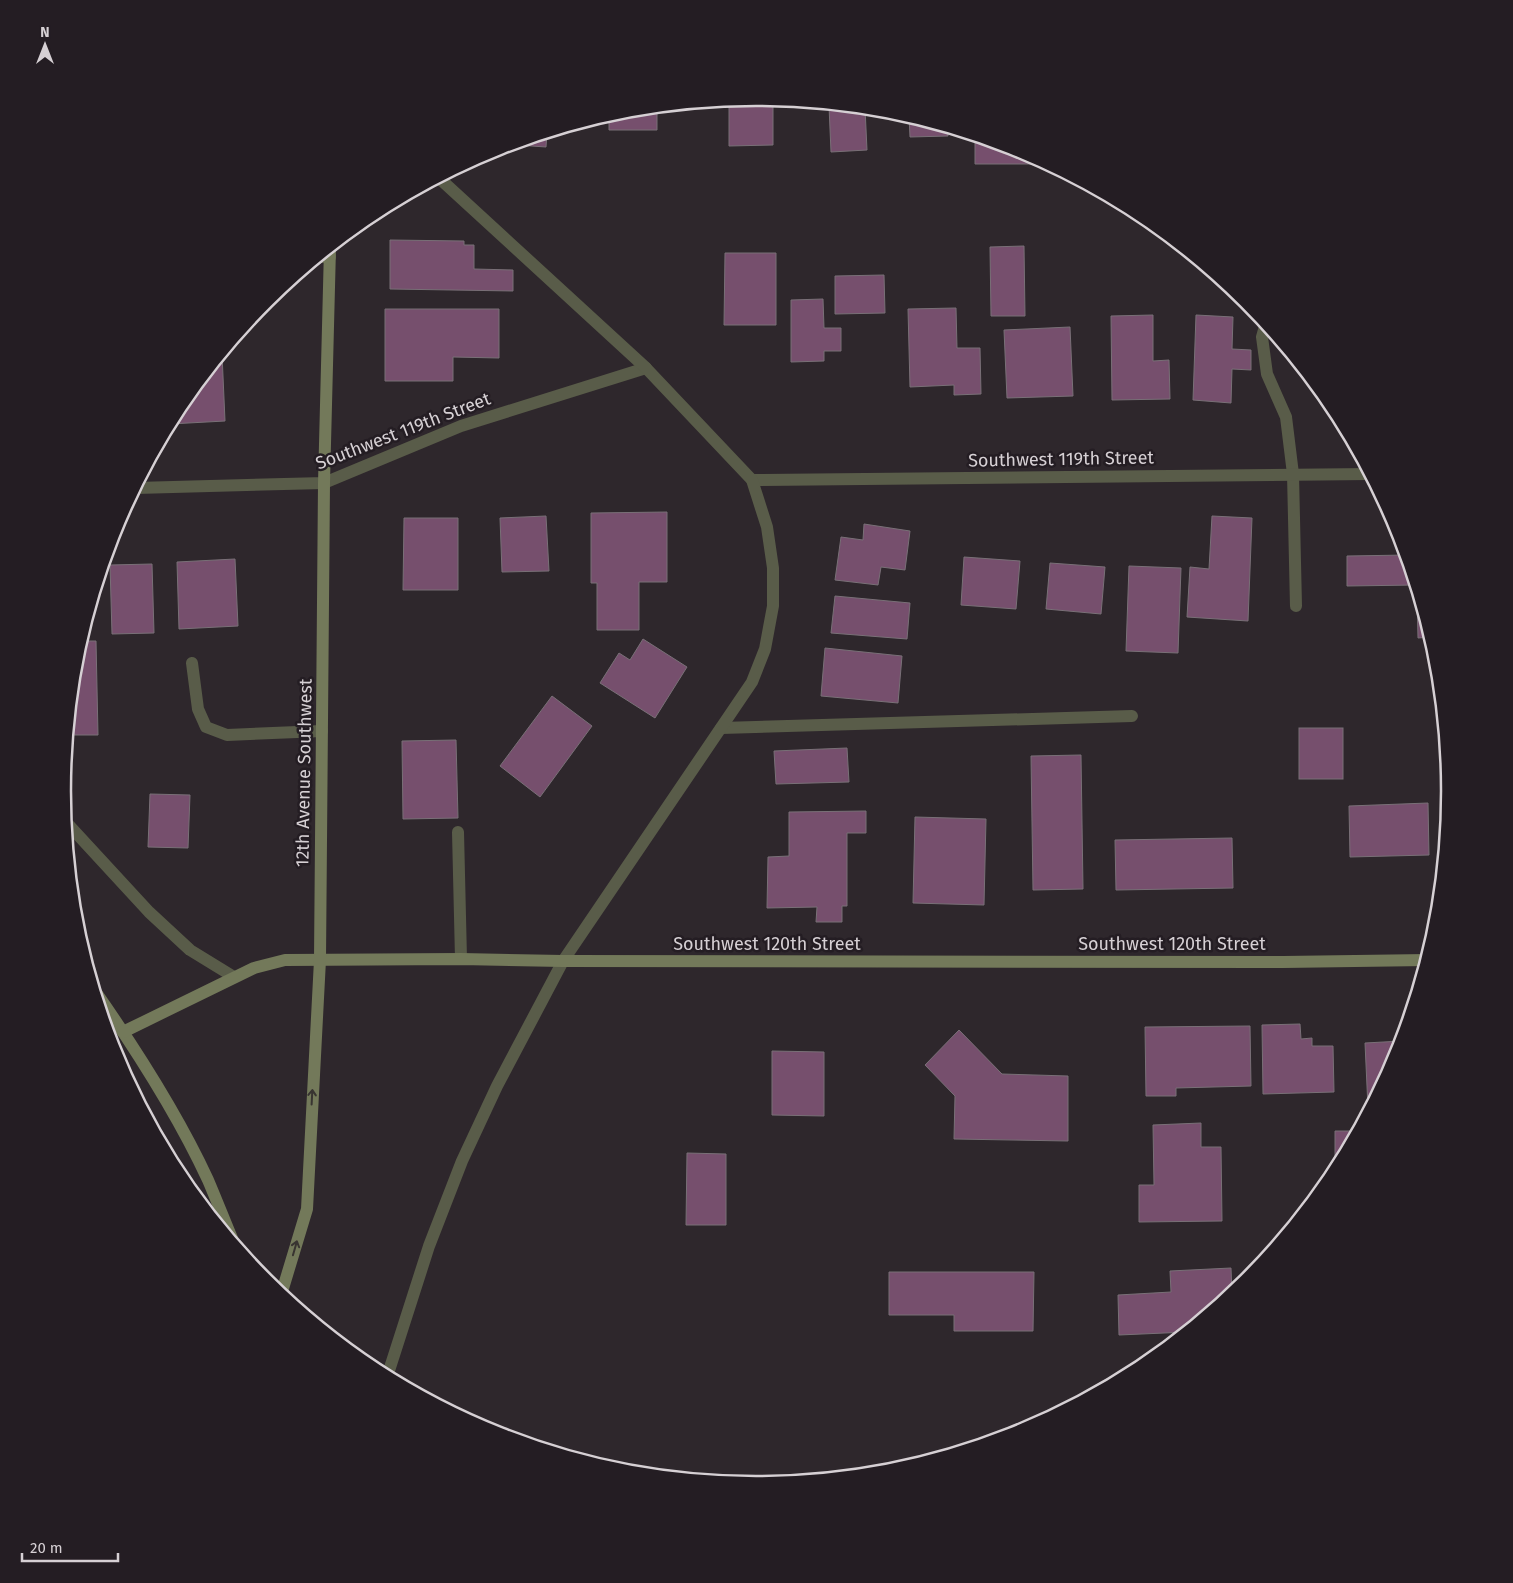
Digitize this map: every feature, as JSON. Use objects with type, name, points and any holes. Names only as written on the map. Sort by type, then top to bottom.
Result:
[{"type":"street","points":[[389,1369],[429,1246],[462,1160],[497,1086],[564,961],[752,682],[765,649],[773,606],[773,568],[767,527],[752,480],[646,368],[443,182]]},
{"type":"street","name":"12th Avenue Southwest","points":[[283,1287],[307,1208],[320,960],[326,259]]},
{"type":"street","points":[[1264,331],[1262,337],[1267,374],[1286,417],[1293,474],[1296,606]]},
{"type":"street","name":"Southwest 119th Street","points":[[142,488],[324,483],[461,426],[646,368]]},
{"type":"street","name":"Southwest 119th Street","points":[[752,480],[1363,474]]},
{"type":"street","points":[[192,663],[198,708],[206,727],[227,735],[322,732]]},
{"type":"street","points":[[721,728],[1132,716]]},
{"type":"street","points":[[73,829],[149,912],[183,944],[234,977]]},
{"type":"street","points":[[458,832],[460,958]]},
{"type":"street","name":"Southwest 120th Street","points":[[124,1032],[254,968],[285,960],[460,958],[564,961],[1283,962],[1420,960]]},
{"type":"street","points":[[107,1007],[124,1032],[176,1118],[208,1180],[227,1226]]},
{"type":"building","points":[[729,107],[773,107],[773,145],[729,146]]},
{"type":"building","points":[[829,111],[865,115],[867,150],[831,152]]},
{"type":"building","points":[[657,114],[657,130],[609,130],[609,122]]},
{"type":"building","points":[[909,124],[948,134],[948,136],[910,137]]},
{"type":"building","points":[[547,140],[546,147],[528,146]]},
{"type":"building","points":[[975,142],[1032,164],[975,164]]},
{"type":"building","points":[[390,240],[464,241],[464,245],[474,245],[474,269],[513,270],[513,291],[390,289]]},
{"type":"building","points":[[1024,246],[1025,316],[991,316],[990,247]]},
{"type":"building","points":[[725,253],[776,253],[776,325],[724,325]]},
{"type":"building","points":[[884,275],[885,313],[835,314],[835,276]]},
{"type":"building","points":[[823,299],[824,328],[841,328],[841,351],[824,351],[824,361],[791,362],[791,300]]},
{"type":"building","points":[[956,308],[957,348],[980,348],[981,394],[954,395],[954,385],[910,387],[908,309]]},
{"type":"building","points":[[385,309],[499,309],[499,358],[453,357],[453,381],[385,381]]},
{"type":"building","points":[[1153,315],[1153,361],[1169,360],[1170,399],[1112,400],[1111,316]]},
{"type":"building","points":[[1196,315],[1233,317],[1232,349],[1251,350],[1251,370],[1232,369],[1231,403],[1193,400]]},
{"type":"building","points":[[1070,327],[1073,396],[1007,398],[1004,330]]},
{"type":"building","points":[[222,363],[225,421],[179,424]]},
{"type":"building","points":[[667,512],[667,582],[639,582],[639,630],[597,630],[597,583],[591,583],[591,513]]},
{"type":"building","points":[[546,516],[549,571],[502,572],[500,518]]},
{"type":"building","points":[[1212,516],[1252,518],[1248,621],[1187,617],[1190,567],[1209,569]]},
{"type":"building","points":[[404,518],[458,518],[458,590],[403,590]]},
{"type":"building","points":[[864,524],[910,531],[905,570],[881,567],[878,585],[835,580],[841,537],[863,540]]},
{"type":"building","points":[[1399,555],[1409,585],[1347,586],[1347,556]]},
{"type":"building","points":[[964,557],[1020,561],[1016,609],[961,605]]},
{"type":"building","points":[[235,559],[238,626],[179,629],[177,562]]},
{"type":"building","points":[[1050,563],[1105,567],[1101,614],[1046,609]]},
{"type":"building","points":[[152,564],[154,633],[112,634],[110,565]]},
{"type":"building","points":[[1129,566],[1181,568],[1178,653],[1126,651]]},
{"type":"building","points":[[835,596],[910,603],[907,639],[831,633]]},
{"type":"building","points":[[1417,612],[1424,638],[1418,638]]},
{"type":"building","points":[[643,639],[687,667],[655,718],[600,683],[619,653],[630,660]]},
{"type":"building","points":[[88,641],[96,641],[98,735],[74,735],[77,702]]},
{"type":"building","points":[[825,648],[902,656],[898,703],[821,696]]},
{"type":"building","points":[[552,696],[592,726],[540,797],[500,766]]},
{"type":"building","points":[[1299,728],[1343,728],[1343,779],[1299,779]]},
{"type":"building","points":[[456,740],[458,818],[403,819],[402,741]]},
{"type":"building","points":[[847,748],[849,782],[776,784],[774,751]]},
{"type":"building","points":[[1081,755],[1083,889],[1033,890],[1031,756]]},
{"type":"building","points":[[150,794],[190,795],[188,848],[148,847]]},
{"type":"building","points":[[1428,803],[1429,855],[1350,857],[1349,806]]},
{"type":"building","points":[[866,811],[866,833],[847,833],[847,906],[842,906],[842,922],[816,922],[817,907],[767,908],[768,857],[789,856],[789,812]]},
{"type":"building","points":[[915,817],[986,819],[984,905],[913,903]]},
{"type":"building","points":[[1232,838],[1233,888],[1116,890],[1115,840]]},
{"type":"building","points":[[1300,1024],[1301,1039],[1312,1038],[1312,1046],[1333,1046],[1334,1092],[1263,1094],[1262,1025]]},
{"type":"building","points":[[1250,1026],[1251,1086],[1176,1088],[1176,1096],[1146,1096],[1145,1027]]},
{"type":"building","points":[[959,1030],[1002,1074],[1068,1076],[1068,1141],[954,1139],[955,1096],[925,1065]]},
{"type":"building","points":[[1394,1041],[1368,1101],[1365,1043]]},
{"type":"building","points":[[772,1051],[824,1052],[824,1116],[772,1115]]},
{"type":"building","points":[[1201,1123],[1201,1147],[1221,1147],[1222,1221],[1139,1222],[1139,1185],[1154,1185],[1153,1125]]},
{"type":"building","points":[[1335,1131],[1352,1131],[1350,1134],[1335,1158]]},
{"type":"building","points":[[687,1153],[726,1154],[726,1225],[686,1225]]},
{"type":"building","points":[[1231,1268],[1232,1285],[1177,1332],[1119,1335],[1118,1295],[1171,1292],[1170,1271]]},
{"type":"building","points":[[889,1272],[1034,1272],[1033,1331],[954,1331],[954,1315],[889,1315]]}]
